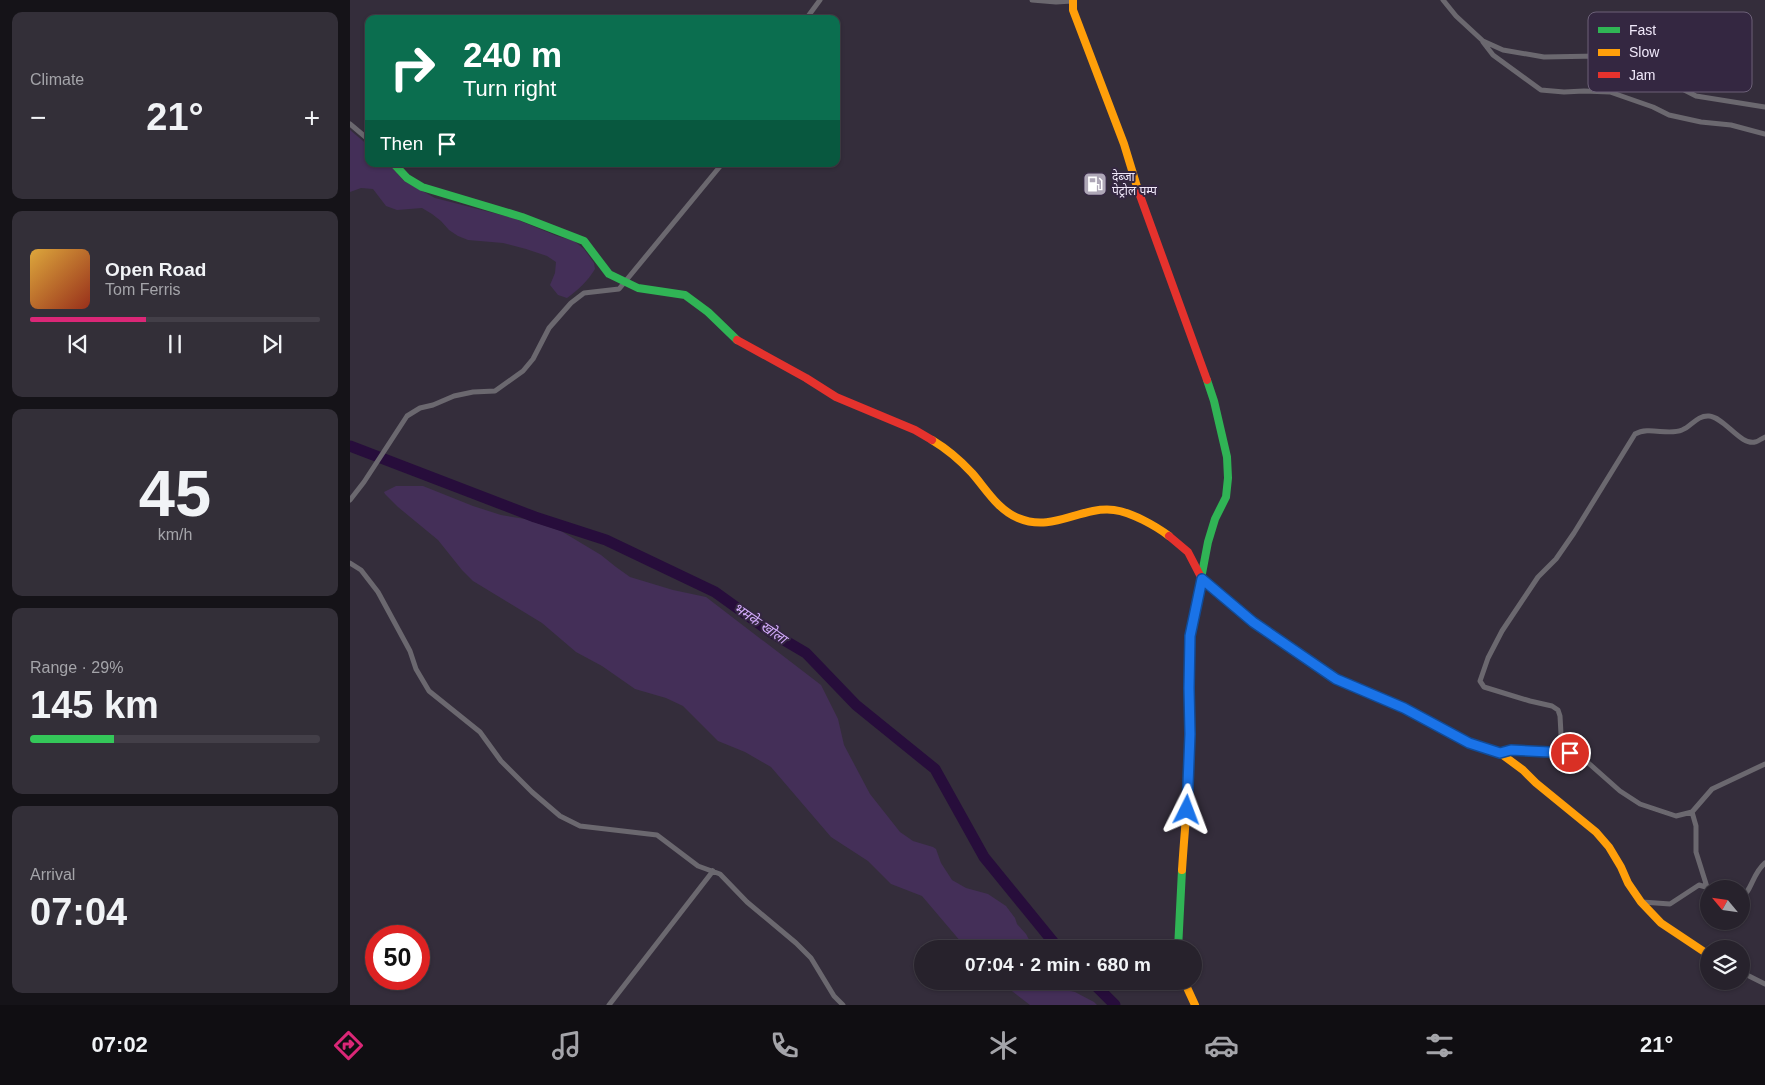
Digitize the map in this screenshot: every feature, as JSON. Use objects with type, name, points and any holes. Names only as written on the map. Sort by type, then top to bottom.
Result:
[{"type":"street","points":[[809,15],[820,0]]},
{"type":"street","points":[[1032,0],[1056,2],[1072,0],[1073,10],[1124,144],[1139,192],[1214,401],[1227,457],[1228,486],[1226,497],[1215,519],[1208,542],[1190,636],[1190,734],[1179,940]]},
{"type":"street","points":[[1443,0],[1456,16],[1483,41],[1493,55],[1541,90],[1588,91]]},
{"type":"street","points":[[1483,41],[1503,50],[1544,57],[1588,56]]},
{"type":"street","points":[[1610,92],[1653,107],[1669,115],[1701,122],[1730,125],[1765,134]]},
{"type":"street","points":[[1688,92],[1696,96],[1765,107]]},
{"type":"street","points":[[350,124],[365,137]]},
{"type":"street","points":[[397,167],[407,178],[422,187],[522,216],[584,241],[609,274],[625,283],[638,288],[685,295],[708,312],[734,339],[806,378],[836,397],[906,426],[949,450],[971,472],[1002,509],[1017,518],[1033,523],[1051,523],[1094,512],[1115,510],[1158,528],[1188,552],[1202,579],[1253,622],[1336,679],[1404,708],[1469,743],[1500,753],[1523,770],[1596,832],[1609,847],[1628,883],[1641,902],[1661,923],[1700,949]]},
{"type":"street","points":[[350,500],[407,416],[420,408],[454,396],[473,392],[495,391],[523,371],[533,360],[549,328],[571,304],[584,293],[619,289],[625,283],[720,167]]},
{"type":"street","points":[[1562,752],[1558,710],[1552,706],[1484,687],[1480,681],[1488,658],[1502,631],[1526,593],[1538,577],[1556,560],[1635,434],[1640,431],[1682,430],[1695,420],[1711,416],[1718,419],[1748,443],[1756,442],[1765,436]]},
{"type":"street","points":[[350,563],[362,570],[378,592],[429,691],[480,732],[501,761],[532,792],[560,816],[580,826],[657,835],[698,866],[720,874],[765,918],[811,958],[834,996],[843,1005]]},
{"type":"street","points":[[1500,753],[1511,750],[1562,752],[1577,756],[1585,760],[1620,791],[1640,804],[1676,816],[1692,812],[1712,789],[1765,764]]},
{"type":"street","points":[[1692,812],[1696,826],[1696,852],[1705,880]]},
{"type":"street","points":[[1750,887],[1757,872],[1765,863]]},
{"type":"street","points":[[609,1005],[713,871]]},
{"type":"street","points":[[1641,902],[1670,904],[1700,885]]},
{"type":"street","points":[[1750,976],[1765,984]]},
{"type":"street","points":[[1188,990],[1195,1005]]},
{"type":"shaded area","points":[[350,130],[365,143],[365,167],[392,167],[404,181],[435,198],[513,218],[574,241],[584,249],[594,263],[595,269],[582,285],[567,298],[558,295],[550,285],[555,273],[556,262],[547,256],[503,243],[468,240],[449,230],[441,221],[422,208],[397,210],[386,206],[373,189],[361,188],[350,192]]},
{"type":"shaded area","points":[[396,486],[423,486],[473,506],[501,515],[525,519],[561,531],[601,555],[630,577],[673,590],[706,597],[821,685],[838,719],[844,745],[870,794],[900,832],[913,841],[936,849],[941,863],[952,880],[966,888],[988,894],[1006,906],[1029,940],[959,940],[922,896],[891,884],[868,861],[831,837],[771,767],[745,752],[718,741],[683,706],[666,698],[635,689],[602,666],[576,652],[542,623],[473,581],[438,540],[398,507],[384,492]]},
{"type":"shaded area","points":[[1011,990],[1066,990],[1075,992],[1097,1005],[1030,1005]]},
{"type":"waterway","name":"भमके खोला","points":[[350,446],[535,517],[606,540],[715,592],[772,633],[806,653],[856,705],[935,769],[984,857],[1052,940]]},
{"type":"waterway","name":"भमके खोला","points":[[1100,990],[1115,1005]]},
{"type":"traffic: fast","points":[[397,167],[407,178],[422,187],[522,217],[584,241],[609,274],[638,288],[685,295],[708,312],[737,340]]},
{"type":"traffic: fast","points":[[1192,626],[1208,542],[1215,519],[1226,497],[1228,478],[1227,457],[1207,380]]},
{"type":"traffic: fast","points":[[1178,940],[1182,870]]},
{"type":"traffic: slow","points":[[1073,0],[1073,10],[1124,144],[1138,190]]},
{"type":"traffic: slow","points":[[932,440],[958,459],[1004,510],[1018,518],[1043,523],[1090,512],[1114,510],[1143,520],[1169,536]]},
{"type":"traffic: slow","points":[[1182,870],[1189,767],[1188,666],[1192,626]]},
{"type":"traffic: slow","points":[[1429,722],[1469,743],[1500,753],[1523,770],[1596,832],[1609,847],[1628,883],[1641,902],[1661,923],[1700,949]]},
{"type":"traffic: slow","points":[[1188,990],[1195,1005]]},
{"type":"traffic: jam","points":[[1138,190],[1207,380]]},
{"type":"traffic: jam","points":[[737,340],[836,397],[915,430],[932,440]]},
{"type":"traffic: jam","points":[[1169,536],[1188,552],[1202,579],[1253,622],[1335,679],[1404,708],[1429,722]]},
{"type":"place","name":"देब्जा पेट्रोल पम्प","points":[[1095,184]]},
{"type":"route","points":[[1187,810],[1190,734],[1190,636],[1202,579],[1253,622],[1336,679],[1404,708],[1469,743],[1500,753],[1511,750],[1570,753]]}]
